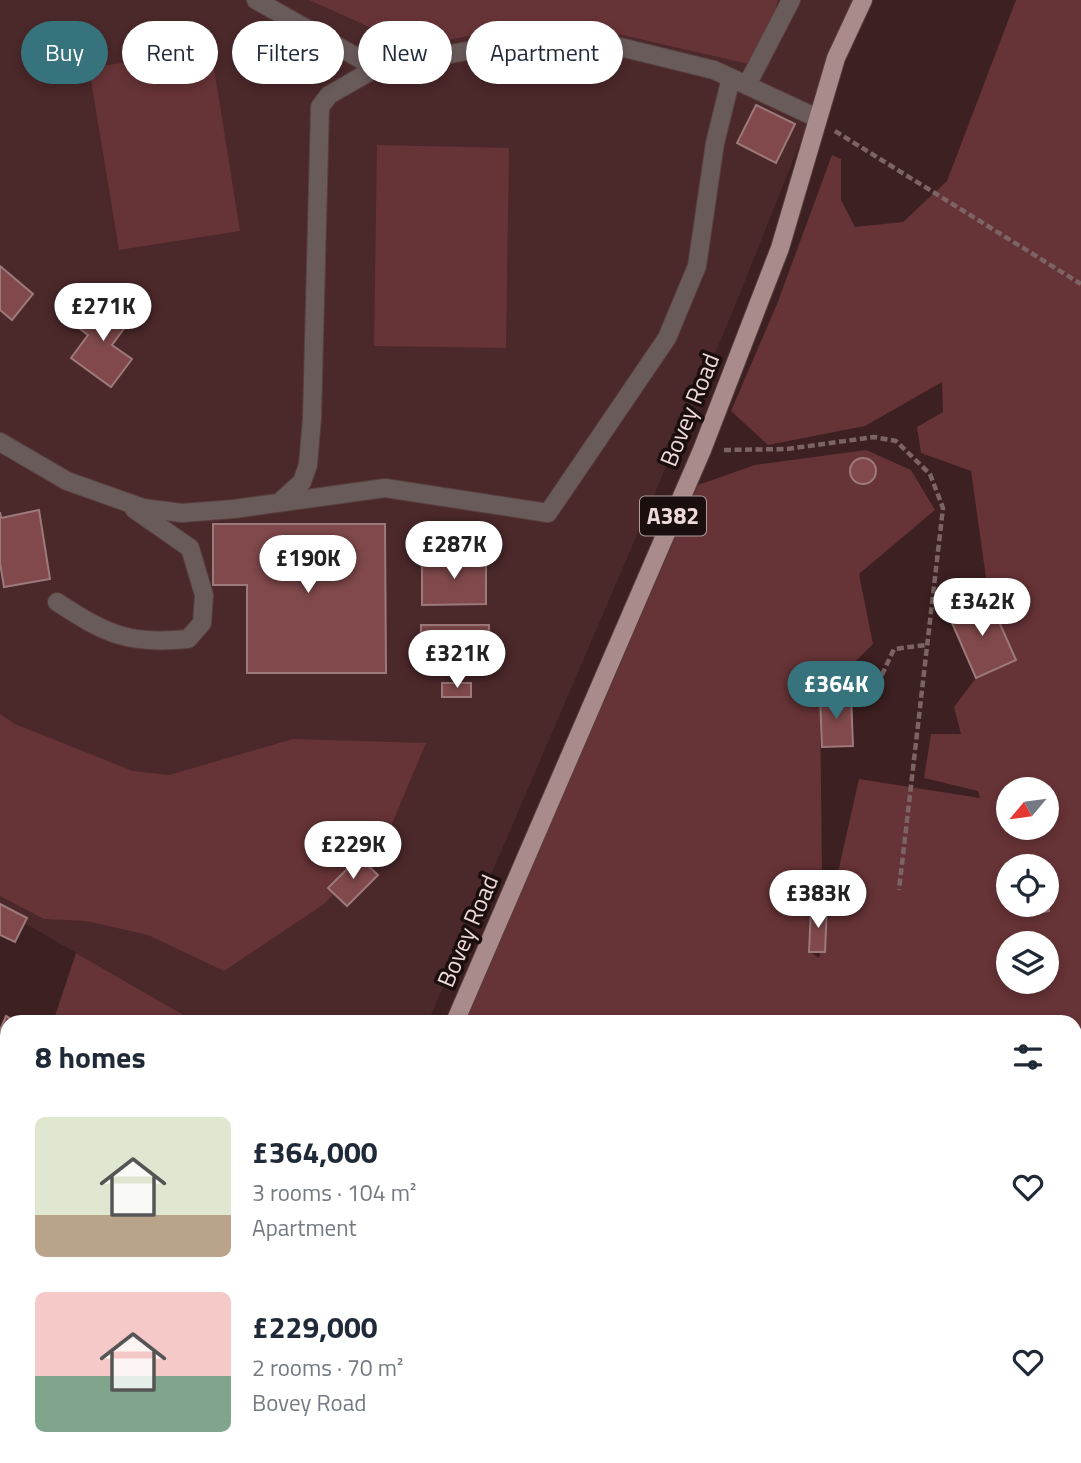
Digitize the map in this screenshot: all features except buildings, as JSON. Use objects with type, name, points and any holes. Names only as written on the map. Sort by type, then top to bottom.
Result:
[{"type":"main road","name":"Bovey Road","points":[[458,1015],[702,450],[780,248],[836,58],[863,0]]},
{"type":"lane","points":[[256,0],[358,58]]},
{"type":"lane","points":[[0,442],[67,481],[143,508],[182,513],[234,509],[281,500],[385,488],[548,513],[667,338],[697,265],[715,144],[739,82],[791,0]]},
{"type":"lane","points":[[452,54],[563,33],[714,70],[817,118]]},
{"type":"lane","points":[[281,500],[302,482],[308,465],[312,418],[320,107],[329,95],[358,78]]},
{"type":"lane","points":[[57,602],[93,626],[119,636],[151,643],[188,639],[202,623],[204,595],[190,548],[115,498]]},
{"type":"path","points":[[817,118],[865,152],[991,226],[1081,284]]},
{"type":"path","points":[[702,450],[754,451],[874,437],[895,441],[930,474],[943,508],[899,890]]},
{"type":"path","points":[[873,694],[894,649],[926,645]]},
{"type":"shaded area","points":[[0,0],[857,0],[733,311],[431,1015],[184,1015],[0,909]]},
{"type":"shaded area","points":[[309,0],[778,0],[757,66],[623,35],[623,21],[466,21],[466,36],[452,39],[452,21],[358,22]]},
{"type":"shaded area","points":[[1016,0],[1081,0],[1081,1015],[467,1015],[698,485],[755,465],[866,450],[911,470],[935,510],[859,574],[873,644],[820,696],[822,872],[836,881],[859,779],[980,798],[978,791],[924,778],[931,734],[961,734],[954,707],[976,678],[1016,660],[989,599],[971,471],[921,453],[917,427],[943,412],[942,382],[865,426],[768,445],[731,411],[777,304],[832,155],[841,159],[841,200],[855,227],[903,222],[947,181]],"holes":[[[811,908],[831,908],[819,958],[810,952]]]},
{"type":"shaded area","points":[[122,63],[122,84],[217,84],[240,231],[119,250],[92,84],[108,84],[108,65]]},
{"type":"shaded area","points":[[377,145],[509,148],[506,348],[374,346]]},
{"type":"shaded area","points":[[0,714],[15,724],[133,771],[169,775],[293,739],[426,743],[388,833],[324,904],[224,971],[148,935],[86,921],[44,919],[0,896]]},
{"type":"shaded area","points":[[76,953],[184,1015],[55,1015]]}]
